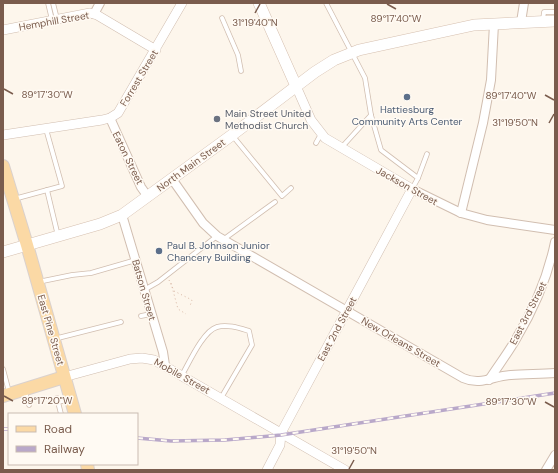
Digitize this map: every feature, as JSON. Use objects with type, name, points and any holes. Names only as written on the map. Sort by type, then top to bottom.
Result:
[{"type":"main road","points":[[259,3],[296,86]]},
{"type":"main road","name":"North Main Street","points":[[3,252],[111,220],[122,215],[232,135],[296,86],[325,66],[351,53],[474,25],[555,21]]},
{"type":"main road","name":"East Pine Street","points":[[3,166],[38,282],[75,413]]},
{"type":"main road","name":"Mobile Street","points":[[6,395],[64,377]]},
{"type":"street","name":"Hemphill Street","points":[[3,30],[85,13],[94,14],[100,3]]},
{"type":"street","name":"Forrest Street","points":[[110,118],[118,113],[182,3]]},
{"type":"street","points":[[521,22],[524,3]]},
{"type":"street","points":[[94,14],[156,50]]},
{"type":"street","points":[[462,213],[483,123],[491,80],[494,24]]},
{"type":"street","name":"Jackson Street","points":[[296,86],[311,120],[325,138],[412,189],[462,213],[487,220],[555,230]]},
{"type":"street","points":[[3,135],[110,118]]},
{"type":"street","name":"Eaton Street","points":[[110,118],[141,187],[148,197]]},
{"type":"street","name":"New Orleans Street","points":[[172,179],[203,223],[220,238],[463,378],[474,382],[489,380],[501,376],[555,373]]},
{"type":"street","name":"East 2nd Street","points":[[267,470],[280,445],[281,433],[412,189]]},
{"type":"street","name":"Batson Street","points":[[122,215],[163,352],[165,365]]},
{"type":"street","name":"East 3rd Street","points":[[489,380],[517,338],[536,300],[548,272],[555,242]]},
{"type":"street","name":"Mobile Street","points":[[64,377],[131,356],[148,358],[165,365],[345,470]]},
{"type":"street","points":[[546,470],[555,455]]},
{"type":"lane","points":[[48,3],[55,19]]},
{"type":"lane","points":[[54,3],[55,19]]},
{"type":"lane","points":[[326,3],[365,78],[371,115],[381,150],[418,178]]},
{"type":"lane","points":[[543,21],[544,12],[555,12]]},
{"type":"lane","points":[[222,18],[238,55],[241,71]]},
{"type":"lane","points":[[341,148],[371,115]]},
{"type":"lane","points":[[13,200],[62,186],[46,129]]},
{"type":"lane","points":[[316,143],[321,134]]},
{"type":"lane","points":[[232,135],[282,196],[291,188]]},
{"type":"lane","points":[[412,189],[427,154]]},
{"type":"lane","points":[[47,190],[58,236]]},
{"type":"lane","points":[[144,290],[275,202]]},
{"type":"lane","points":[[38,282],[65,276],[91,273],[136,260]]},
{"type":"lane","points":[[141,316],[151,314]]},
{"type":"lane","points":[[54,340],[121,322]]},
{"type":"lane","points":[[182,375],[202,340],[209,332],[217,327],[232,326],[249,331],[252,345],[221,398]]},
{"type":"lane","points":[[3,370],[6,395]]},
{"type":"lane","points":[[24,389],[29,405]]},
{"type":"lane","points":[[61,413],[57,400],[70,398]]},
{"type":"path","points":[[166,276],[174,291],[192,300],[190,306]]},
{"type":"path","points":[[171,283],[178,309],[186,314]]},
{"type":"railway","points":[[138,438],[171,441],[225,440],[281,435],[555,393]]},
{"type":"railway","points":[[3,429],[8,429]]},
{"type":"place","name":"Hattiesburg Community Arts Center","points":[[407,97]]},
{"type":"place","name":"Main Street United Methodist Church","points":[[217,119]]},
{"type":"place","name":"Paul B. Johnson Junior Chancery Building","points":[[159,251]]}]
